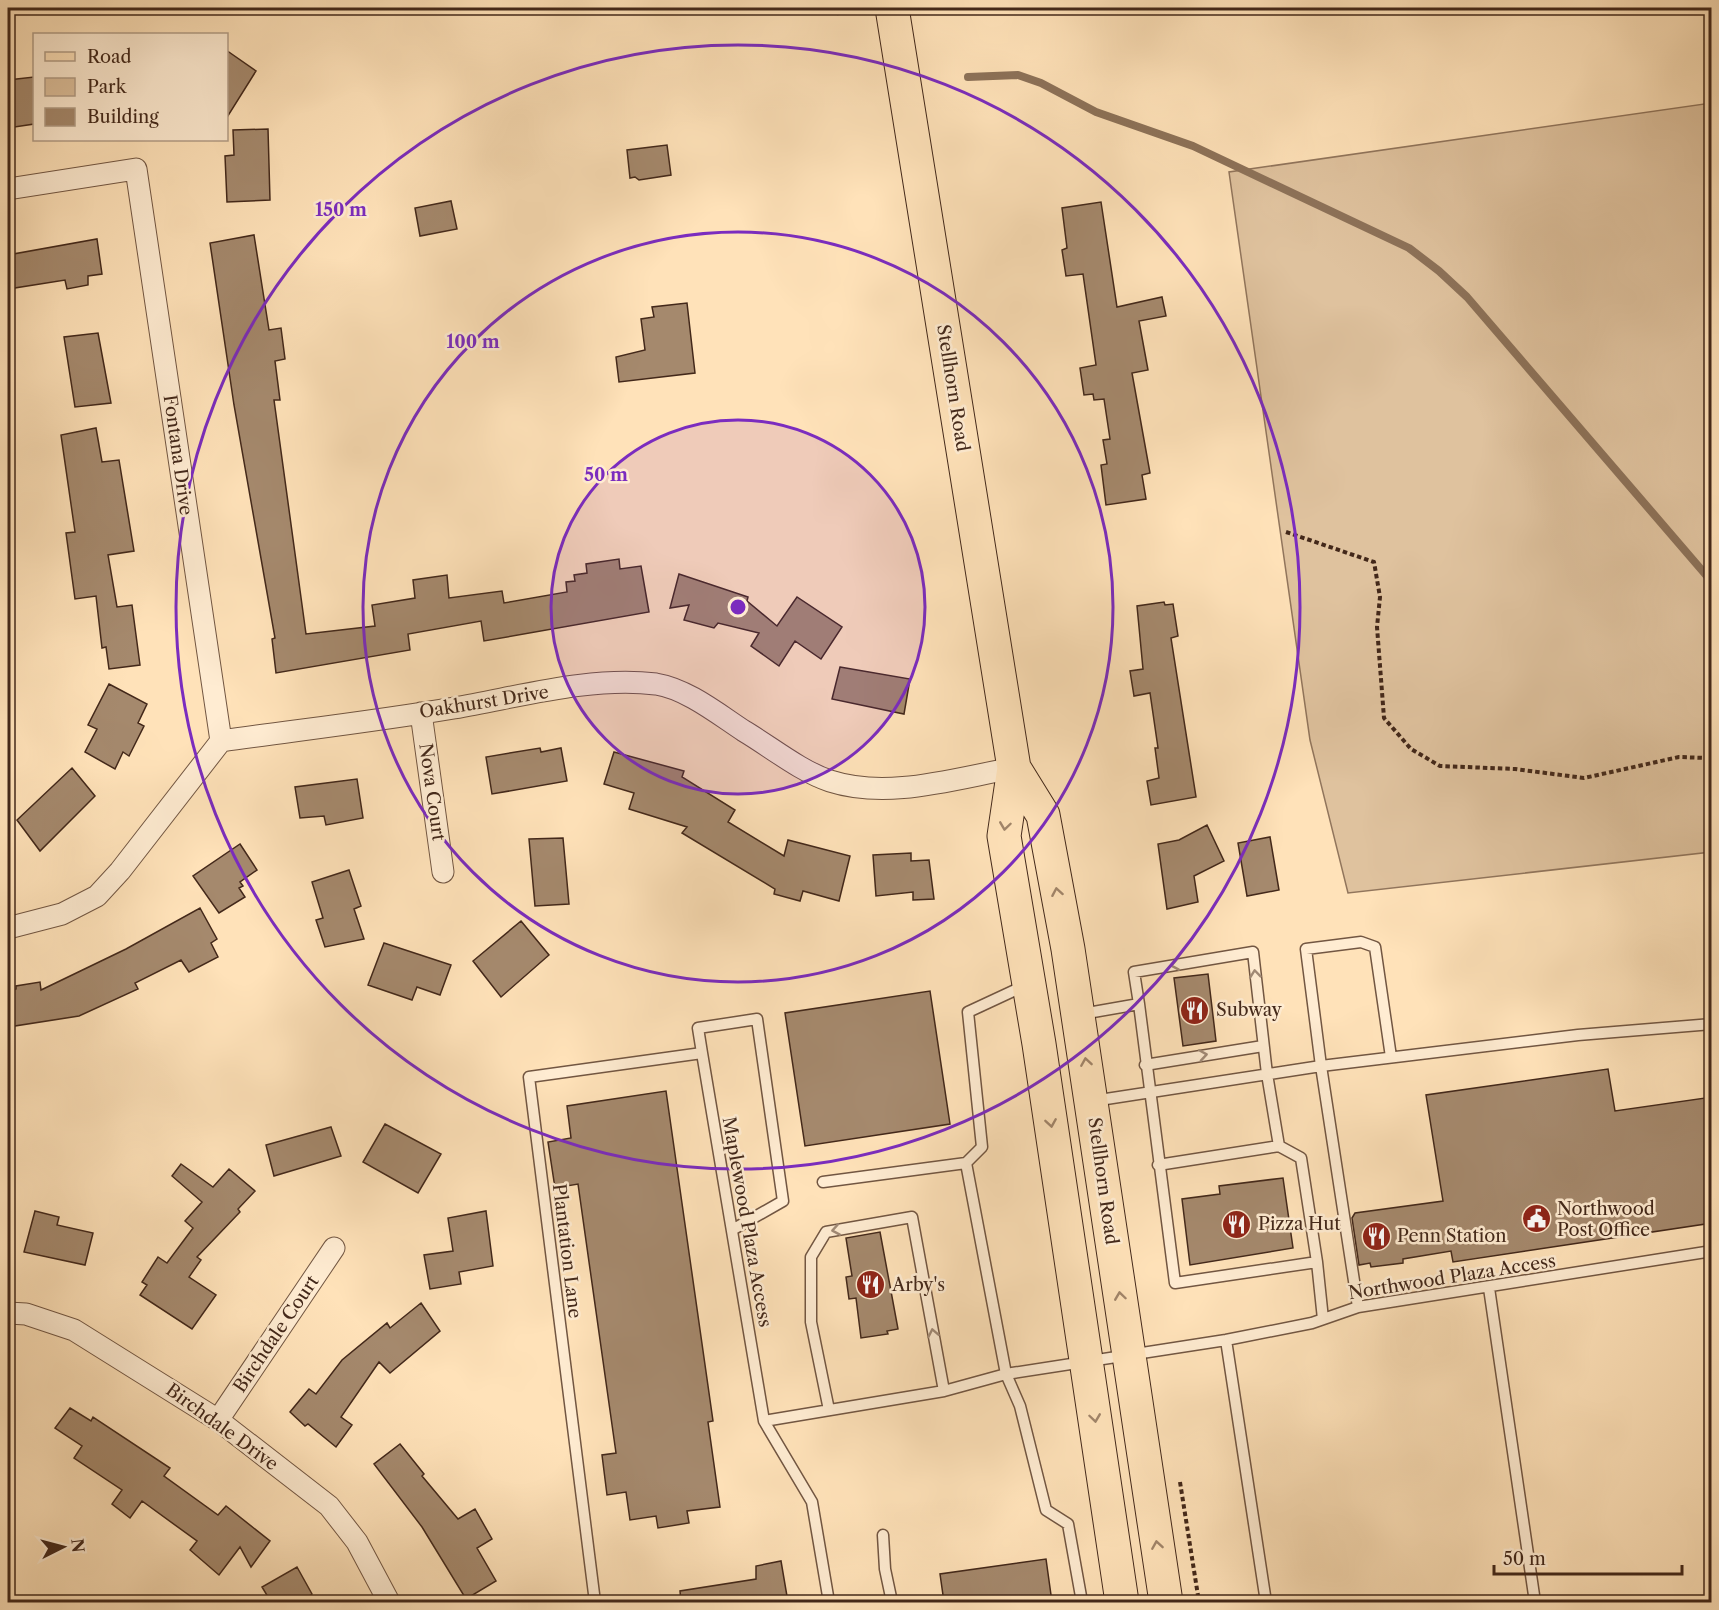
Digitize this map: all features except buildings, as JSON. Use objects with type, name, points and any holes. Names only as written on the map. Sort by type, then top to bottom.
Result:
[{"type":"main road","name":"Stellhorn Road","points":[[892,8],[1014,768],[1004,836],[1087,1360],[1122,1602]]},
{"type":"main road","name":"Stellhorn Road","points":[[1014,768],[1043,815],[1092,1101],[1166,1602]]},
{"type":"street","name":"Fontana Drive","points":[[8,189],[136,169],[221,741]]},
{"type":"street","name":"Oakhurst Drive","points":[[221,741],[421,713],[591,684],[659,685],[691,698],[830,781],[868,788],[900,788],[1014,768]]},
{"type":"street","name":"Nova Court","points":[[421,713],[443,872]]},
{"type":"street","points":[[8,928],[62,914],[96,896],[120,871],[221,741]]},
{"type":"street","name":"Birchdale Court","points":[[218,1420],[334,1248]]},
{"type":"street","name":"Birchdale Drive","points":[[8,1313],[26,1314],[74,1330],[218,1420],[329,1506],[357,1542],[389,1602]]},
{"type":"lane","points":[[1358,1306],[1321,1066],[1306,950],[1361,942],[1375,947],[1391,1057]]},
{"type":"lane","points":[[1278,1146],[1263,1046],[1253,952],[1134,972],[1175,1283],[1317,1262]]},
{"type":"lane","points":[[823,1182],[966,1163],[982,1147],[968,1012],[1028,984]]},
{"type":"lane","points":[[1078,1015],[1139,1004]]},
{"type":"lane","name":"Maplewood Plaza Access","points":[[732,1230],[783,1201],[757,1018],[698,1028],[764,1421],[812,1502],[829,1602]]},
{"type":"lane","points":[[1092,1101],[1391,1057],[1578,1035],[1712,1024]]},
{"type":"lane","points":[[1145,1065],[1263,1046]]},
{"type":"lane","name":"Plantation Lane","points":[[595,1602],[529,1077],[702,1053]]},
{"type":"lane","points":[[1158,1165],[1278,1146],[1301,1158],[1323,1319]]},
{"type":"lane","points":[[966,1163],[1006,1374],[1020,1406],[1046,1510],[1068,1524],[1082,1602]]},
{"type":"lane","points":[[828,1410],[811,1322],[811,1257],[826,1232],[912,1217],[944,1390]]},
{"type":"lane","name":"Northwood Plaza Access","points":[[1128,1354],[1226,1340],[1323,1319],[1358,1306],[1489,1288],[1712,1251]]},
{"type":"lane","points":[[1489,1288],[1534,1602]]},
{"type":"lane","points":[[1226,1340],[1266,1602]]},
{"type":"lane","points":[[764,1421],[944,1390],[1006,1374],[1128,1354]]},
{"type":"lane","points":[[884,1535],[885,1569],[892,1602]]},
{"type":"path","points":[[1286,532],[1374,562],[1380,597],[1377,627],[1384,718],[1411,749],[1440,766],[1515,769],[1584,778],[1679,757],[1707,758],[1712,762]]},
{"type":"green space","points":[[1711,103],[1711,852],[1348,893],[1310,740],[1229,172]]},
{"type":"waterway","points":[[829,8],[837,11]]},
{"type":"waterway","points":[[968,77],[1018,75],[1041,83],[1096,112],[1193,146],[1409,248],[1467,297],[1712,582]]},
{"type":"place","name":"Subway","points":[[1195,1010]]},
{"type":"place","name":"Northwood Post Office","points":[[1536,1219]]},
{"type":"place","name":"Pizza Hut","points":[[1237,1224]]},
{"type":"place","name":"Penn Station","points":[[1376,1236]]},
{"type":"place","name":"Arby's","points":[[871,1285]]}]
